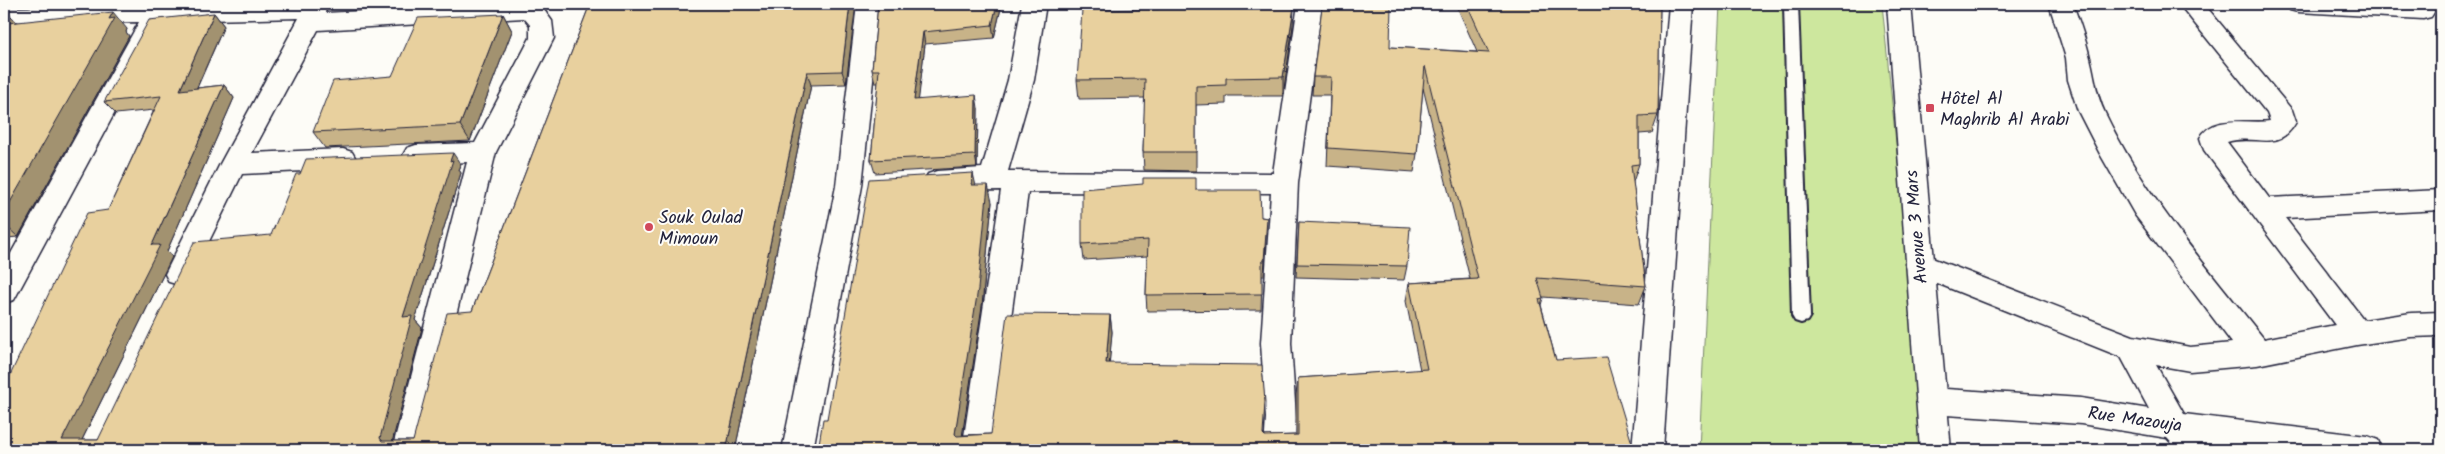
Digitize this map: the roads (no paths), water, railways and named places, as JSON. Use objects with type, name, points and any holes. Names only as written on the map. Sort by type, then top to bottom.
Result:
[{"type":"street","points":[[797,450],[848,186],[869,4]]},
{"type":"street","points":[[978,450],[1005,180],[1034,4]]},
{"type":"street","points":[[1280,450],[1281,418],[1276,343],[1285,184],[1310,4]]},
{"type":"street","points":[[1646,450],[1682,4]]},
{"type":"street","name":"Avenue 3 Mars","points":[[1899,4],[1919,264],[1936,450]]},
{"type":"street","points":[[2061,4],[2078,58],[2081,80],[2091,111],[2113,154],[2145,208],[2258,353]]},
{"type":"street","points":[[2191,4],[2282,116],[2283,122],[2276,131],[2226,131],[2213,138],[2217,150],[2357,332]]},
{"type":"street","points":[[2298,4],[2423,11]]},
{"type":"street","points":[[4,16],[528,10],[535,14],[543,28],[542,38],[483,152],[408,450]]},
{"type":"street","points":[[168,298],[232,164],[313,12]]},
{"type":"street","points":[[4,292],[156,13]]},
{"type":"street","points":[[396,156],[483,152]]},
{"type":"street","points":[[232,164],[368,158]]},
{"type":"street","points":[[916,182],[1005,180],[1285,184]]},
{"type":"street","points":[[848,186],[878,184]]},
{"type":"street","points":[[2261,209],[2441,200]]},
{"type":"street","points":[[1919,264],[2131,348],[2190,359],[2258,353],[2357,332],[2411,325],[2441,324]]},
{"type":"street","points":[[2131,348],[2175,426],[2198,450]]},
{"type":"street","name":"Rue Mazouja","points":[[1931,400],[2081,411],[2175,426],[2368,450]]},
{"type":"lane","points":[[1791,4],[1801,316]]},
{"type":"place","name":"Hôtel Al Maghrib Al Arabi","points":[[1930,108]]},
{"type":"place","name":"Souk Oulad Mimoun","points":[[649,227]]}]
